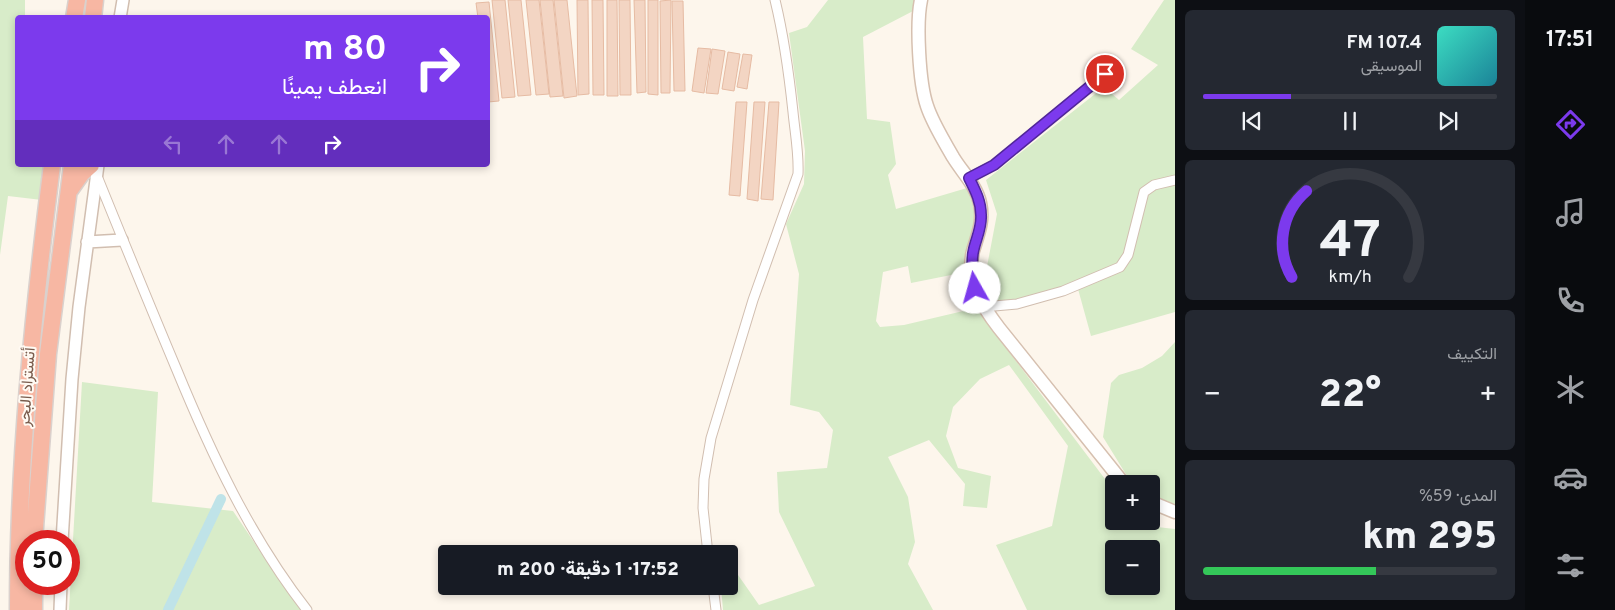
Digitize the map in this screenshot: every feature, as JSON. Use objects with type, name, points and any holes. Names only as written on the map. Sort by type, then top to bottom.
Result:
[{"type":"highway","points":[[74,15],[77,0]]},
{"type":"highway","points":[[93,15],[95,0]]},
{"type":"highway","name":"أتستراد البحر","points":[[18,610],[18,529],[30,365],[52,167]]},
{"type":"highway","name":"أتستراد البحر","points":[[35,530],[48,354],[72,167]]},
{"type":"highway","points":[[69,192],[76,181],[95,169]]},
{"type":"highway","points":[[34,595],[34,610]]},
{"type":"main road","points":[[922,0],[918,34],[926,104],[955,159],[969,178],[980,201],[982,216],[980,231],[973,252],[972,271],[975,288],[984,307],[1117,475]]},
{"type":"main road","points":[[1160,506],[1175,512]]},
{"type":"street","points":[[120,15],[123,0]]},
{"type":"street","points":[[707,545],[703,508],[704,479],[711,438],[753,300],[798,174],[799,161],[791,88],[783,32],[775,0]]},
{"type":"street","points":[[969,178],[994,165],[1105,74]]},
{"type":"street","points":[[95,169],[122,240],[207,442],[239,506],[263,547],[283,578],[308,610]]},
{"type":"street","points":[[63,530],[72,379],[95,169]]},
{"type":"street","points":[[984,307],[1017,304],[1063,291],[1120,267],[1128,255],[1144,192],[1154,185],[1175,180]]},
{"type":"street","points":[[87,242],[122,240]]},
{"type":"street","points":[[60,610],[61,595]]},
{"type":"street","points":[[714,595],[716,610]]},
{"type":"green space","points":[[0,0],[25,0],[25,15],[15,15],[15,167],[46,167],[42,200],[8,196],[0,255]]},
{"type":"green space","points":[[828,0],[918,0],[915,10],[863,37],[867,119],[890,122],[896,164],[888,175],[896,209],[967,188],[977,210],[966,272],[911,283],[908,266],[883,272],[876,321],[880,327],[904,325],[976,308],[1105,479],[1105,530],[1160,530],[1160,527],[1175,529],[1175,610],[1027,610],[996,545],[1052,526],[1068,446],[1009,365],[980,379],[953,407],[946,436],[958,468],[991,476],[987,508],[963,506],[965,484],[929,440],[888,457],[908,497],[915,542],[908,564],[933,610],[723,610],[722,595],[738,595],[738,575],[759,605],[815,586],[779,512],[777,472],[827,468],[833,430],[819,412],[790,405],[799,274],[786,224],[804,184],[805,151],[789,33],[807,27]]},
{"type":"green space","points":[[1164,0],[1175,0],[1175,312],[1091,336],[1078,289],[1014,301],[988,303],[985,277],[997,214],[986,180],[1104,87],[1119,100],[1158,65],[1131,49]]},
{"type":"green space","points":[[1175,342],[1175,507],[1160,502],[1160,475],[1126,475],[1103,437],[1111,383],[1119,375],[1142,368],[1162,356]]},
{"type":"green space","points":[[82,382],[158,392],[152,502],[233,511],[291,597],[302,610],[69,610],[70,595],[80,595],[80,530],[74,530]]},
{"type":"building","points":[[492,0],[505,0],[515,97],[502,98]]},
{"type":"building","points":[[508,0],[521,0],[531,95],[518,96]]},
{"type":"building","points":[[526,0],[539,0],[549,94],[536,95]]},
{"type":"building","points":[[540,0],[553,0],[563,96],[550,97]]},
{"type":"building","points":[[554,0],[567,0],[577,96],[564,98]]},
{"type":"building","points":[[577,0],[588,0],[589,94],[578,95]]},
{"type":"building","points":[[592,0],[603,0],[604,95],[593,95]]},
{"type":"building","points":[[607,0],[617,0],[618,96],[607,96]]},
{"type":"building","points":[[619,0],[630,0],[631,95],[620,95]]},
{"type":"building","points":[[634,0],[645,0],[646,92],[637,93]]},
{"type":"building","points":[[648,0],[658,0],[658,95],[648,94]]},
{"type":"building","points":[[671,0],[670,93],[661,93],[660,1]]},
{"type":"building","points":[[672,1],[683,1],[685,91],[674,91]]},
{"type":"building","points":[[489,2],[499,101],[490,102],[490,15],[478,15],[476,3]]},
{"type":"building","points":[[698,48],[711,49],[704,93],[692,91]]},
{"type":"building","points":[[712,49],[725,51],[718,94],[706,93]]},
{"type":"building","points":[[728,52],[740,54],[734,91],[722,89]]},
{"type":"building","points":[[743,54],[752,55],[747,89],[737,87]]},
{"type":"building","points":[[736,102],[747,102],[740,196],[729,195]]},
{"type":"building","points":[[754,102],[765,102],[758,201],[747,199]]},
{"type":"building","points":[[769,102],[779,102],[773,200],[761,199]]},
{"type":"waterway","points":[[168,610],[221,499]]},
{"type":"route","points":[[975,288],[972,271],[973,252],[980,231],[982,216],[980,201],[969,178],[994,165],[1105,74]]}]
